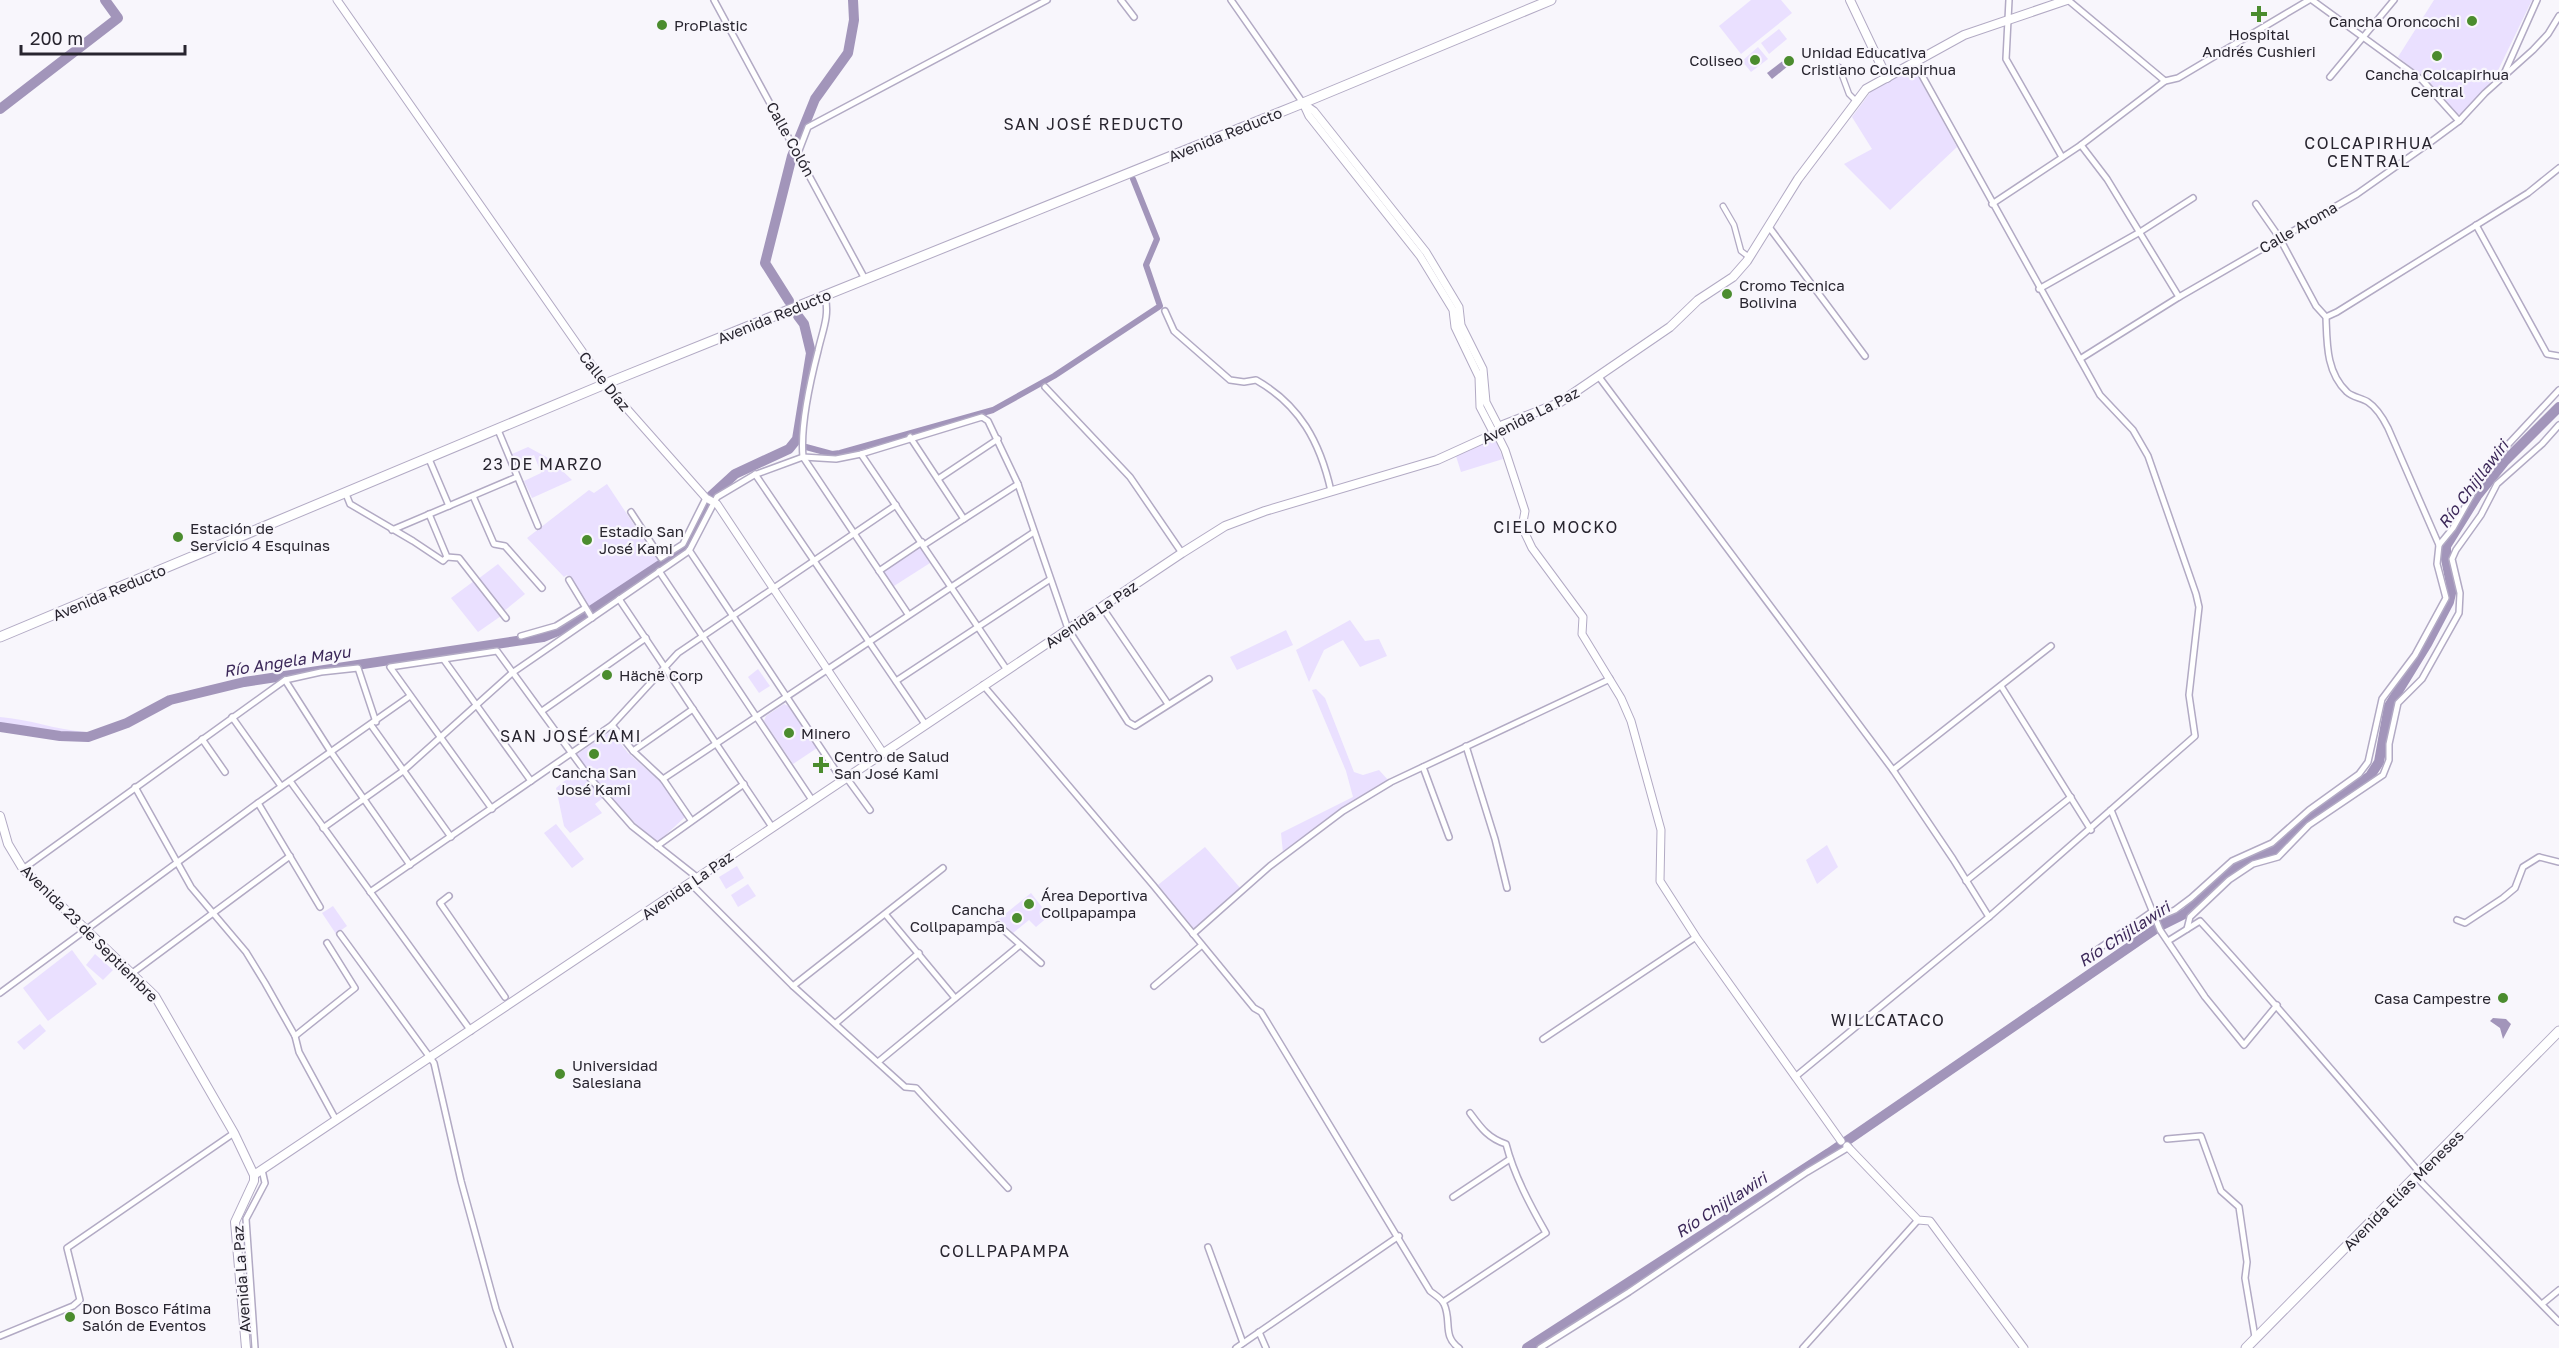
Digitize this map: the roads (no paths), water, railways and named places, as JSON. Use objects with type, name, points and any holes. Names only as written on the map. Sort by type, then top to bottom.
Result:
[{"type":"main road","name":"Avenida Reducto","points":[[0,637],[605,384],[1303,103],[1551,0]]},
{"type":"main road","points":[[1850,0],[1887,78]]},
{"type":"main road","name":"Avenida La Paz","points":[[246,1348],[235,1222],[254,1181],[254,1175],[983,685],[1225,526],[1265,511],[1437,460],[1497,432],[1503,425],[1559,403],[1670,327],[1698,300],[1733,277],[1769,227],[1798,179],[1866,89],[1964,35],[2065,0]]},
{"type":"main road","name":"Avenida 23 de Septiembre","points":[[0,816],[8,844],[23,869],[155,996],[165,1010],[234,1133],[254,1175]]},
{"type":"main road","name":"Avenida Elías Meneses","points":[[2246,1348],[2559,1031]]},
{"type":"street","name":"Calle Díaz","points":[[337,0],[605,384],[706,498],[717,504],[883,753]]},
{"type":"street","name":"Calle Colón","points":[[714,0],[866,279]]},
{"type":"street","points":[[798,153],[808,127],[1047,0]]},
{"type":"street","points":[[1121,0],[1134,17]]},
{"type":"street","points":[[1230,0],[1303,103],[1314,111],[1377,197],[1423,254],[1459,307],[1464,339],[1479,377],[1480,406],[1497,432],[1505,450],[1525,511],[1522,527],[1532,548],[1583,617],[1582,633],[1610,679],[1631,721],[1661,830],[1660,881],[1696,937],[1845,1145],[1918,1220],[1930,1221],[2024,1348]]},
{"type":"street","points":[[2009,0],[2006,59],[2062,157]]},
{"type":"street","points":[[2065,0],[2165,81]]},
{"type":"street","points":[[1992,204],[2080,145],[2165,81],[2178,78],[2310,0],[2422,80],[2459,121]]},
{"type":"street","points":[[2330,77],[2365,38],[2394,0]]},
{"type":"street","points":[[2502,78],[2537,0]]},
{"type":"street","name":"Calle Aroma","points":[[2080,359],[2279,237],[2356,194],[2459,121],[2548,34],[2559,16]]},
{"type":"street","points":[[1795,1077],[1989,917],[2091,830],[2195,736],[2188,695],[2199,607],[2148,456],[2133,430],[2100,395],[1915,63]]},
{"type":"street","points":[[1839,67],[1849,94],[1856,101]]},
{"type":"street","points":[[2080,145],[2108,179],[2179,297]]},
{"type":"street","points":[[2326,317],[2528,193],[2559,168]]},
{"type":"street","points":[[2039,289],[2140,232],[2193,198]]},
{"type":"street","points":[[2156,920],[2191,898],[2232,861],[2272,843],[2309,810],[2359,774],[2368,762],[2382,699],[2415,655],[2446,598],[2437,564],[2439,545],[2388,428],[2379,413],[2368,402],[2348,393],[2337,379],[2328,357],[2326,317],[2316,306],[2279,237],[2256,204]]},
{"type":"street","points":[[1723,206],[1734,225],[1741,251],[1749,257]]},
{"type":"street","points":[[2476,225],[2547,354],[2559,356]]},
{"type":"street","points":[[1769,227],[1865,356]]},
{"type":"street","points":[[825,297],[826,322],[801,442],[803,457],[908,615]]},
{"type":"street","points":[[1165,311],[1173,332],[1230,380],[1244,382],[1256,380],[1283,397],[1314,440],[1326,468],[1331,491]]},
{"type":"street","points":[[1599,377],[1893,770],[1989,917]]},
{"type":"street","points":[[1045,387],[1131,477],[1182,553]]},
{"type":"street","points":[[2439,545],[2453,528],[2488,466],[2559,390]]},
{"type":"street","points":[[323,828],[403,771],[513,673],[689,550],[717,497],[755,474],[803,457],[836,459],[861,454],[910,437],[982,417],[988,421],[998,439],[1018,484],[1068,630],[1128,722],[1135,726],[1209,679]]},
{"type":"street","points":[[2187,928],[2190,917],[2229,880],[2253,864],[2278,857],[2309,825],[2383,775],[2389,760],[2389,744],[2398,703],[2422,679],[2459,613],[2460,593],[2452,559],[2456,550],[2481,515],[2497,484],[2542,444],[2559,424]]},
{"type":"street","points":[[498,430],[538,526]]},
{"type":"street","points":[[910,437],[964,519]]},
{"type":"street","points":[[938,478],[998,439]]},
{"type":"street","points":[[861,454],[1006,670]]},
{"type":"street","points":[[429,459],[449,506]]},
{"type":"street","points":[[755,474],[926,724]]},
{"type":"street","points":[[392,530],[517,477]]},
{"type":"street","points":[[879,571],[1018,484]]},
{"type":"street","points":[[345,494],[350,504],[443,561],[447,557],[459,558],[506,618]]},
{"type":"street","points":[[473,496],[494,544],[506,546],[543,588]]},
{"type":"street","points":[[631,512],[661,558],[683,544],[706,498]]},
{"type":"street","points":[[370,892],[612,725],[678,653],[896,505]]},
{"type":"street","points":[[429,514],[447,557]]},
{"type":"street","points":[[663,779],[788,698],[869,641],[1034,532]]},
{"type":"street","points":[[689,550],[788,698],[844,778],[870,810]]},
{"type":"street","points":[[659,571],[812,800]]},
{"type":"street","points":[[896,681],[1049,579]]},
{"type":"street","points":[[569,580],[592,618]]},
{"type":"street","points":[[619,599],[772,827]]},
{"type":"street","points":[[1102,607],[1168,704]]},
{"type":"street","points":[[521,636],[556,626],[585,608]]},
{"type":"street","points":[[542,711],[646,638]]},
{"type":"street","points":[[1893,770],[2051,646]]},
{"type":"street","points":[[492,809],[390,667],[497,651],[571,753],[632,826],[694,880],[793,986],[905,1087],[916,1088],[1008,1188]]},
{"type":"street","points":[[444,660],[531,781]]},
{"type":"street","points":[[23,869],[285,680],[321,672],[358,668],[374,724],[403,771],[451,837]]},
{"type":"street","points":[[1193,934],[1270,866],[1343,812],[1391,782],[1610,679]]},
{"type":"street","points":[[285,680],[331,752],[410,865]]},
{"type":"street","points":[[983,685],[1254,1008],[1261,1012],[1399,1236],[1430,1291],[1443,1302],[1448,1315],[1447,1333],[1452,1343],[1459,1348]]},
{"type":"street","points":[[2001,686],[2091,830]]},
{"type":"street","points":[[0,993],[280,786],[374,724],[410,696]]},
{"type":"street","points":[[633,751],[693,709]]},
{"type":"street","points":[[232,717],[280,786]]},
{"type":"street","points":[[612,725],[633,751],[663,779],[691,820]]},
{"type":"street","points":[[202,739],[225,772]]},
{"type":"street","points":[[1466,747],[1495,839],[1506,888]]},
{"type":"street","points":[[1423,766],[1449,837]]},
{"type":"street","points":[[290,781],[471,1031]]},
{"type":"street","points":[[657,846],[744,784]]},
{"type":"street","points":[[135,787],[191,887],[246,952],[295,1036],[299,1052],[336,1120]]},
{"type":"street","points":[[1966,881],[2071,797]]},
{"type":"street","points":[[258,803],[320,907]]},
{"type":"street","points":[[2111,810],[2160,930],[2205,997],[2244,1045],[2277,1005]]},
{"type":"street","points":[[131,974],[290,856]]},
{"type":"street","points":[[2457,920],[2464,923],[2503,898],[2515,888],[2523,867],[2539,857],[2559,862]]},
{"type":"street","points":[[793,986],[943,868]]},
{"type":"street","points":[[449,896],[440,903],[505,997]]},
{"type":"street","points":[[2091,954],[2153,911]]},
{"type":"street","points":[[886,915],[955,998]]},
{"type":"street","points":[[2168,941],[2200,921],[2277,1005],[2417,1174],[2559,1322]]},
{"type":"street","points":[[998,925],[1041,963]]},
{"type":"street","points":[[340,934],[434,1063],[461,1181],[496,1309],[510,1348]]},
{"type":"street","points":[[1543,1039],[1696,937]]},
{"type":"street","points":[[295,1036],[355,988],[327,944]]},
{"type":"street","points":[[878,1062],[1020,945]]},
{"type":"street","points":[[1154,986],[1202,945]]},
{"type":"street","points":[[836,1023],[919,953]]},
{"type":"street","points":[[1443,1302],[1546,1233],[1510,1159],[1506,1144],[1493,1140],[1483,1132],[1470,1113]]},
{"type":"street","points":[[0,1336],[73,1306],[80,1300],[68,1248],[234,1133]]},
{"type":"street","points":[[2167,1139],[2201,1136],[2222,1191],[2239,1207],[2247,1262],[2245,1278],[2256,1339]]},
{"type":"street","points":[[1540,1348],[1629,1292],[1845,1145]]},
{"type":"street","points":[[1453,1197],[1510,1159]]},
{"type":"street","points":[[255,1348],[246,1219],[265,1183],[262,1170]]},
{"type":"street","points":[[1803,1348],[1918,1220]]},
{"type":"street","points":[[1236,1348],[1399,1236]]},
{"type":"street","points":[[1208,1247],[1243,1343]]},
{"type":"street","points":[[2542,1304],[2559,1290]]},
{"type":"street","points":[[1259,1332],[1266,1348]]},
{"type":"waterway","points":[[0,109],[118,18],[105,0]]},
{"type":"waterway","name":"Río Angela Mayu","points":[[789,301],[765,263],[792,156],[815,99],[848,53],[854,20],[853,0]]},
{"type":"waterway","points":[[806,447],[832,454],[840,453],[993,410],[1054,376],[1160,306],[1146,265],[1157,239],[1133,179]]},
{"type":"waterway","name":"Río Angela Mayu","points":[[711,496],[735,474],[789,449],[797,439],[811,353],[804,324],[798,316]]},
{"type":"waterway","name":"Río Chijllawiri","points":[[1527,1348],[1829,1153],[2160,926],[2186,913],[2240,864],[2273,852],[2314,812],[2343,796],[2370,776],[2379,762],[2389,706],[2427,644],[2449,602],[2452,589],[2446,546],[2477,496],[2505,461],[2559,407]]},
{"type":"waterway","name":"Río Angela Mayu","points":[[592,610],[686,548],[707,504]]},
{"type":"waterway","name":"Río Angela Mayu","points":[[0,727],[60,736],[88,737],[127,723],[170,700],[244,682],[543,637],[565,628],[583,616]]},
{"type":"place","name":"Hospital Andrés Cushieri","points":[[2259,14]]},
{"type":"place","name":"Cancha Oroncochi","points":[[2472,21]]},
{"type":"place","name":"ProPlastic","points":[[662,25]]},
{"type":"place","name":"Cancha Colcapirhua Central","points":[[2437,56]]},
{"type":"place","name":"Coliseo","points":[[1755,60]]},
{"type":"place","name":"Unidad Educativa Cristiano Colcapirhua","points":[[1789,61]]},
{"type":"place","name":"Cromo Tecnica Bolivina","points":[[1727,294]]},
{"type":"place","name":"Estación de Servicio 4 Esquinas","points":[[178,537]]},
{"type":"place","name":"Estadio San José Kami","points":[[587,540]]},
{"type":"place","name":"Hächë Corp","points":[[607,675]]},
{"type":"place","name":"Minero","points":[[789,733]]},
{"type":"place","name":"Cancha San José Kami","points":[[594,754]]},
{"type":"place","name":"Centro de Salud San José Kami","points":[[821,765]]},
{"type":"place","name":"Área Deportiva Collpapampa","points":[[1029,904]]},
{"type":"place","name":"Cancha Collpapampa","points":[[1017,918]]},
{"type":"place","name":"Casa Campestre","points":[[2503,998]]},
{"type":"place","name":"Universidad Salesiana","points":[[560,1074]]},
{"type":"place","name":"Don Bosco Fátima Salón de Eventos","points":[[70,1317]]},
{"type":"district","name":"SAN JOSÉ REDUCTO","points":[[1094,124]]},
{"type":"district","name":"COLCAPIRHUA CENTRAL","points":[[2369,152]]},
{"type":"district","name":"23 DE MARZO","points":[[543,464]]},
{"type":"district","name":"CIELO MOCKO","points":[[1556,527]]},
{"type":"district","name":"SAN JOSÉ KAMI","points":[[571,736]]},
{"type":"district","name":"WILLCATACO","points":[[1888,1020]]},
{"type":"district","name":"COLLPAPAMPA","points":[[1005,1251]]}]
